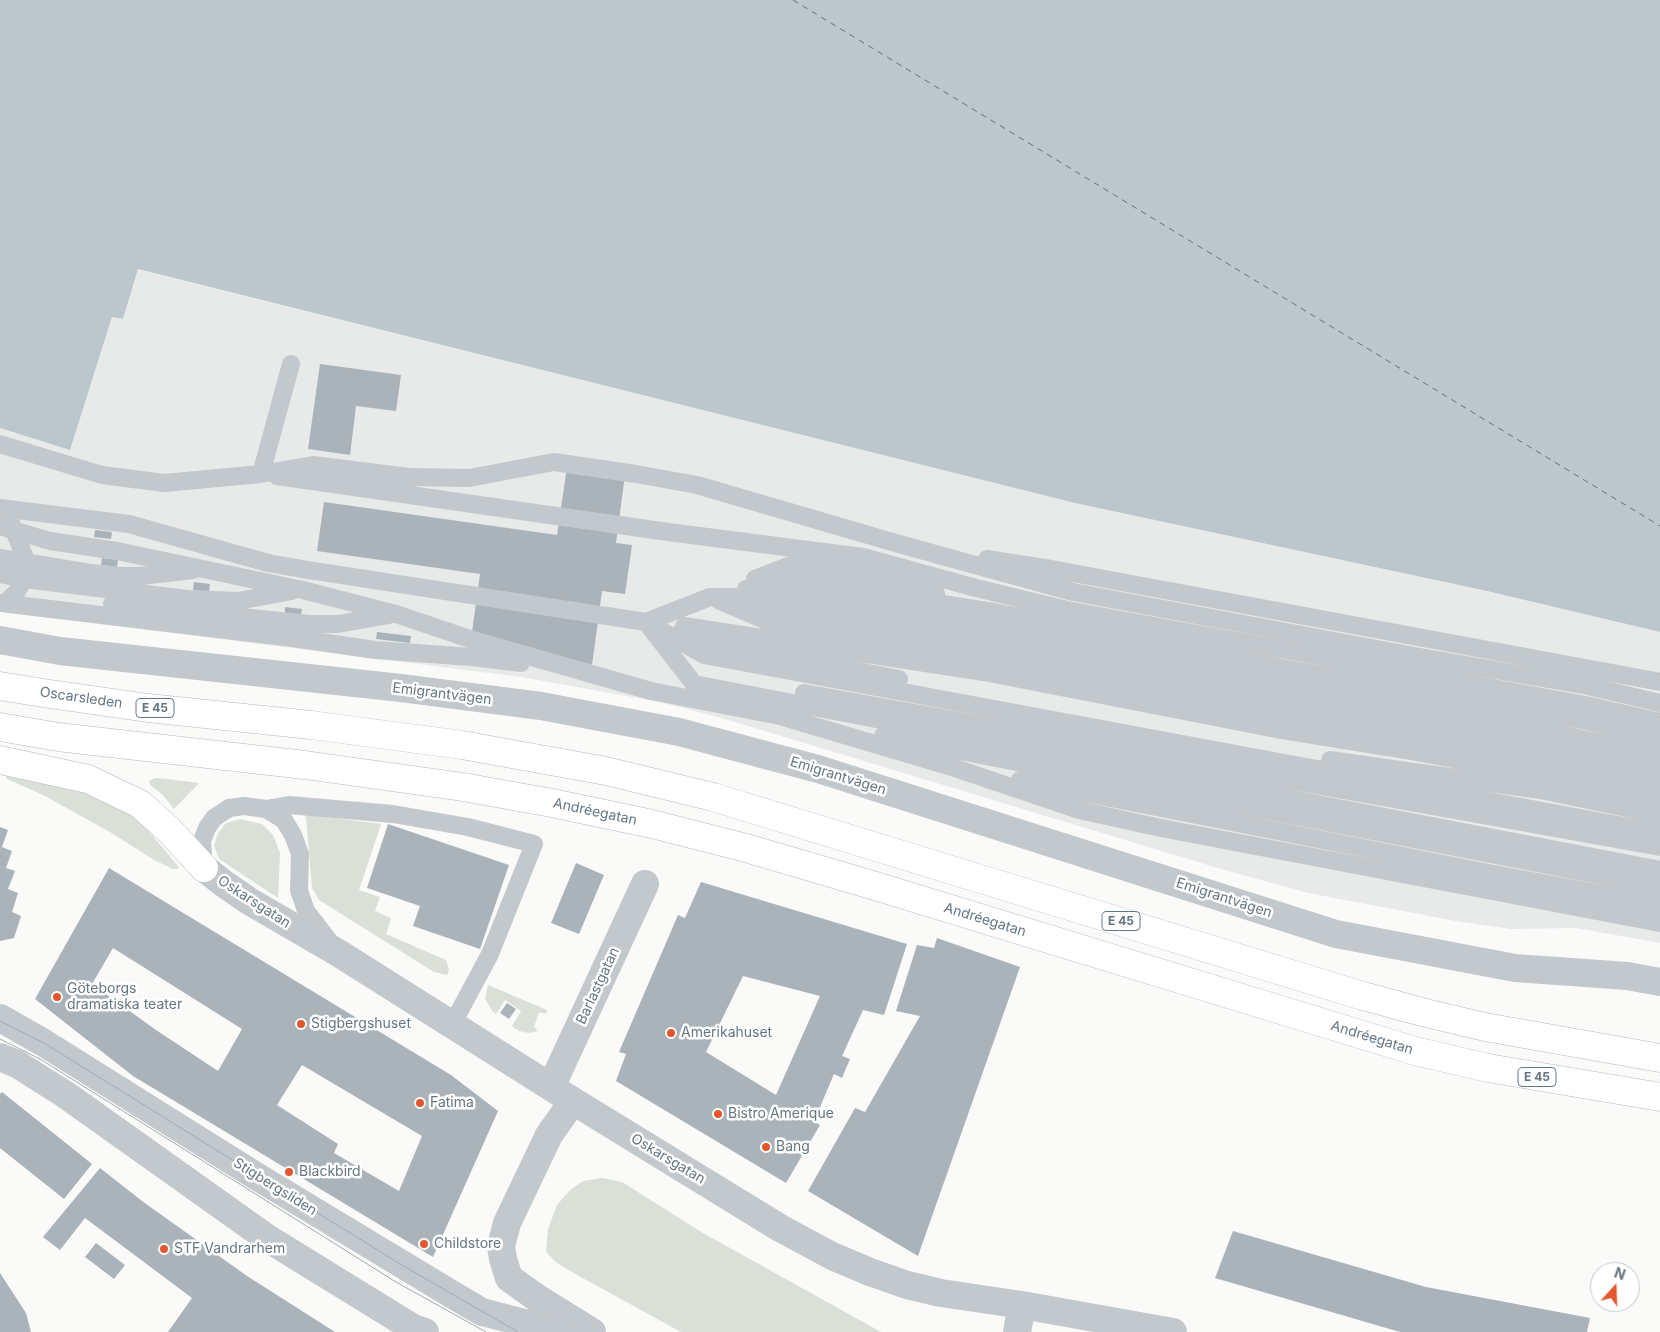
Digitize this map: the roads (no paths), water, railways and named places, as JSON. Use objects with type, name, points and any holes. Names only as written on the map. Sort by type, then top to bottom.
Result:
[{"type":"highway","name":"Oscarsleden","points":[[0,686],[148,708],[311,725],[462,745],[606,771],[694,792],[870,844],[1363,996],[1485,1027],[1660,1058]]},
{"type":"highway","name":"Andréegatan","points":[[0,727],[58,736],[305,765],[463,787],[652,824],[746,848],[872,885],[1415,1051],[1488,1068],[1660,1097]]},
{"type":"highway","points":[[0,760],[88,778],[140,804],[169,830],[204,868]]},
{"type":"street","name":"Emigrantvägen","points":[[0,640],[60,651],[392,687],[541,706],[679,732],[818,769],[1336,934],[1515,968],[1627,976],[1660,982]]},
{"type":"street","name":"Oskarsgatan","points":[[204,868],[250,901],[340,954],[573,1101],[780,1228],[832,1256],[907,1285],[941,1293],[1022,1305],[1173,1332]]},
{"type":"street","name":"Barlastgatan","points":[[551,1087],[645,884]]},
{"type":"street","name":"Stigbergsliden","points":[[0,1018],[44,1043],[460,1300],[482,1312],[560,1332]]},
{"type":"street","points":[[0,1057],[17,1064],[66,1095],[267,1238],[413,1328],[425,1332]]},
{"type":"street","points":[[573,1101],[549,1135],[507,1223],[501,1246],[509,1278],[592,1332]]},
{"type":"street","points":[[1017,1332],[1022,1305]]},
{"type":"lane","points":[[261,474],[291,364]]},
{"type":"lane","points":[[0,444],[102,474],[164,484],[261,474],[313,466],[409,477],[468,478],[554,462],[636,474],[697,486],[1073,592],[1420,657],[1588,686],[1660,703]]},
{"type":"lane","points":[[261,474],[668,532],[863,557],[976,588],[1067,610],[1586,705],[1660,722]]},
{"type":"lane","points":[[5,519],[50,541],[117,551],[303,590],[396,614],[476,641],[652,691],[1660,887]]},
{"type":"lane","points":[[5,519],[12,588]]},
{"type":"lane","points":[[5,519],[129,524],[268,563],[646,622],[708,642],[1660,833]]},
{"type":"lane","points":[[898,544],[1060,570],[1660,682]]},
{"type":"lane","points":[[0,558],[12,588]]},
{"type":"lane","points":[[12,588],[90,573],[121,576],[167,574],[204,568]]},
{"type":"lane","points":[[0,574],[12,588],[293,638],[375,650],[472,657],[584,672]]},
{"type":"lane","points":[[12,588],[238,601],[303,590]]},
{"type":"lane","points":[[12,588],[198,614],[310,624],[338,624],[396,614]]},
{"type":"lane","points":[[646,622],[710,597],[787,596],[994,612],[1288,669],[1587,722],[1660,738]]},
{"type":"lane","points":[[710,597],[787,596],[1011,631],[1446,710],[1660,754]]},
{"type":"lane","points":[[787,596],[990,644],[1557,748],[1660,770]]},
{"type":"lane","points":[[787,596],[988,657],[1553,763],[1660,785]]},
{"type":"lane","points":[[646,622],[708,642],[1273,752],[1540,790],[1660,815]]},
{"type":"lane","points":[[646,622],[696,679],[1660,870]]},
{"type":"lane","points":[[708,642],[984,672],[1276,729],[1406,750],[1660,800]]},
{"type":"lane","points":[[696,679],[1660,847]]},
{"type":"lane","points":[[780,716],[949,766],[1079,810],[1660,923]]},
{"type":"lane","points":[[949,766],[1660,905]]},
{"type":"lane","points":[[266,810],[289,805],[394,814],[468,827],[534,844],[490,954],[452,1025]]},
{"type":"lane","name":"Oskarsgatan","points":[[204,868],[202,841],[207,828],[214,818],[229,808],[244,806],[266,810],[284,820],[294,835],[300,854],[299,890],[306,910],[340,954]]},
{"type":"tram line","points":[[0,1021],[44,1043],[400,1264],[518,1332]]},
{"type":"tram line","points":[[0,1039],[40,1059],[396,1282],[486,1332]]},
{"type":"place","name":"Göteborgs dramatiska teater","points":[[57,997]]},
{"type":"place","name":"Stigbergshuset","points":[[301,1024]]},
{"type":"place","name":"Amerikahuset","points":[[671,1033]]},
{"type":"place","name":"Fatima","points":[[420,1103]]},
{"type":"place","name":"Bistro Amerique","points":[[718,1114]]},
{"type":"place","name":"Bang","points":[[766,1147]]},
{"type":"place","name":"Blackbird","points":[[289,1172]]},
{"type":"place","name":"Childstore","points":[[424,1244]]},
{"type":"place","name":"STF Vandrarhem","points":[[164,1249]]}]
